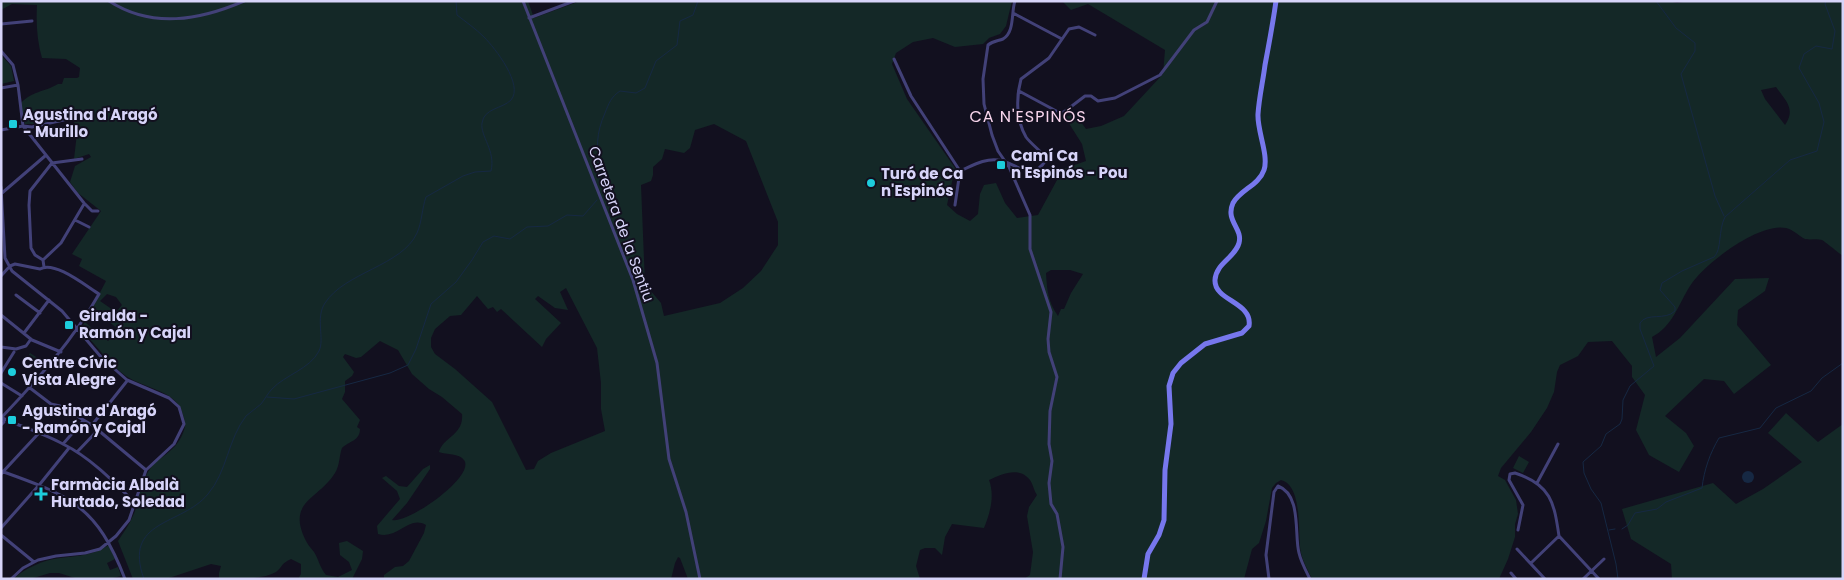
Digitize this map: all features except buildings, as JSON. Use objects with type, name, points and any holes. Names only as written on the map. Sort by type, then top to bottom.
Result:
[{"type":"main road","points":[[1143,579],[1148,554],[1159,535],[1164,520],[1165,470],[1171,424],[1169,386],[1172,373],[1201,347],[1210,342],[1242,333],[1249,326],[1249,316],[1245,310],[1219,291],[1215,285],[1215,280],[1218,269],[1234,252],[1239,241],[1239,235],[1231,217],[1233,205],[1237,198],[1258,179],[1264,170],[1266,159],[1259,132],[1258,107],[1275,1]]},
{"type":"street","points":[[110,1],[133,14],[169,20],[213,12],[244,1]]},
{"type":"street","name":"Carretera de la Sentiu","points":[[523,1],[633,280],[656,357],[669,459],[686,512],[700,579]]},
{"type":"street","points":[[529,18],[574,1]]},
{"type":"street","points":[[1015,1],[1007,34],[1001,40],[988,45],[983,78],[984,104],[1000,156],[1006,163],[1030,215],[1030,249],[1051,312],[1048,339],[1049,352],[1057,377],[1050,410],[1049,444],[1052,461],[1049,483],[1051,504],[1057,514],[1063,547],[1060,579]]},
{"type":"street","points":[[1019,91],[1060,113],[1085,96],[1090,96],[1098,101],[1120,97],[1160,75],[1194,30],[1207,22],[1217,1]]},
{"type":"street","points":[[1013,13],[1062,39]]},
{"type":"street","points":[[1,24],[32,22]]},
{"type":"street","points":[[960,171],[990,160],[1000,160],[1031,170],[1036,170],[1045,162],[1043,154],[1025,133],[1017,106],[1020,82],[1023,76],[1049,58],[1068,30],[1074,27],[1082,28],[1095,35]]},
{"type":"street","points":[[1,51],[13,65],[18,85],[23,126],[84,203],[92,211],[98,211]]},
{"type":"street","points":[[894,59],[911,96],[960,171],[954,205]]},
{"type":"street","points":[[1,88],[18,85]]},
{"type":"street","points":[[1,130],[23,126],[32,127],[77,116]]},
{"type":"street","points":[[2,194],[45,156]]},
{"type":"street","points":[[44,267],[43,260],[35,255],[31,248],[30,191],[52,163],[82,159]]},
{"type":"street","points":[[1,187],[5,258],[12,271],[62,311],[101,357],[127,380],[169,398],[179,407],[184,424],[176,442],[146,470],[135,504],[122,529],[109,542],[100,549],[85,553],[56,556],[34,562],[23,568],[11,579]]},
{"type":"street","points":[[43,260],[61,243],[84,203]]},
{"type":"street","points":[[75,220],[89,226]]},
{"type":"street","points":[[1,276],[10,266],[16,264],[40,269],[54,267],[99,294],[77,331],[30,388],[2,417]]},
{"type":"street","points":[[16,295],[40,312]]},
{"type":"street","points":[[24,333],[49,300]]},
{"type":"street","points":[[1,315],[31,339],[60,352]]},
{"type":"street","points":[[1,347],[16,349],[26,346],[31,339]]},
{"type":"street","points":[[1,373],[14,352]]},
{"type":"street","points":[[92,425],[127,380]]},
{"type":"street","points":[[1,383],[22,396]]},
{"type":"street","points":[[30,388],[51,404],[60,406],[92,425],[146,470]]},
{"type":"street","points":[[2,417],[77,452],[103,472],[135,504]]},
{"type":"street","points":[[1,425],[4,422],[2,417]]},
{"type":"street","points":[[63,444],[83,421]]},
{"type":"street","points":[[77,452],[98,430]]},
{"type":"street","points":[[38,434],[2,472],[40,484],[79,506],[94,520],[109,542],[125,579]]},
{"type":"street","points":[[1537,483],[1558,444]]},
{"type":"street","points":[[1,528],[69,448]]},
{"type":"street","points":[[1518,530],[1523,505],[1509,480],[1509,476],[1515,472],[1537,483],[1546,492],[1554,507],[1559,536],[1599,579]]},
{"type":"street","points":[[1269,579],[1266,555],[1274,492],[1278,486],[1285,490],[1294,507],[1297,521],[1299,554],[1310,579]]},
{"type":"street","points":[[1,535],[34,562]]},
{"type":"street","points":[[1531,563],[1559,536]]},
{"type":"street","points":[[1517,549],[1545,579]]},
{"type":"street","points":[[1583,579],[1604,559]]},
{"type":"street","points":[[1511,573],[1516,579]]},
{"type":"green space","points":[[1,1],[528,1],[534,18],[580,1],[1012,1],[1006,26],[1000,34],[989,38],[983,44],[955,47],[933,38],[913,42],[896,53],[892,64],[907,99],[955,168],[947,205],[957,214],[970,221],[978,214],[980,194],[984,185],[996,183],[1005,203],[1017,218],[1038,215],[1063,169],[1086,161],[1082,144],[1065,117],[1075,114],[1086,129],[1101,126],[1124,116],[1163,74],[1165,50],[1088,4],[1071,10],[1062,1],[1668,1],[1677,3],[1688,1],[1843,1],[1843,256],[1822,240],[1805,239],[1786,228],[1775,228],[1762,231],[1733,246],[1707,267],[1690,286],[1670,321],[1652,337],[1656,357],[1680,338],[1735,279],[1769,278],[1765,291],[1738,310],[1737,325],[1771,365],[1734,394],[1724,381],[1704,379],[1665,416],[1686,433],[1694,446],[1679,472],[1649,455],[1636,430],[1645,395],[1632,377],[1632,366],[1612,341],[1588,342],[1578,356],[1560,365],[1554,392],[1547,408],[1531,432],[1501,468],[1498,476],[1505,480],[1516,500],[1518,514],[1515,524],[1515,537],[1499,579],[1312,579],[1301,553],[1296,501],[1288,484],[1281,480],[1272,488],[1266,521],[1259,543],[1252,549],[1244,579],[1024,579],[1030,575],[1033,552],[1027,516],[1029,507],[1037,495],[1026,476],[1021,473],[1010,472],[989,480],[992,498],[984,528],[952,524],[945,537],[942,555],[935,548],[920,550],[916,566],[920,579],[688,579],[678,557],[671,579],[384,579],[384,575],[395,567],[403,566],[409,561],[424,533],[426,525],[414,523],[391,534],[378,534],[377,526],[400,499],[397,491],[382,478],[386,476],[399,486],[407,487],[423,469],[430,465],[430,469],[407,503],[392,520],[400,519],[412,515],[438,498],[460,477],[465,467],[462,458],[439,452],[441,447],[460,427],[462,414],[412,374],[398,350],[380,341],[361,357],[356,358],[345,354],[343,357],[354,372],[345,381],[345,392],[342,399],[360,420],[357,427],[360,429],[360,433],[342,448],[335,473],[302,508],[300,516],[300,526],[305,539],[326,575],[338,577],[352,570],[349,562],[340,555],[339,543],[347,541],[363,551],[362,559],[352,579],[298,579],[301,574],[301,564],[291,559],[285,562],[276,572],[256,578],[219,579],[221,566],[211,564],[166,579],[133,579],[118,541],[135,511],[148,472],[156,462],[175,446],[185,428],[184,419],[180,407],[174,400],[126,376],[108,360],[81,329],[106,281],[79,266],[82,259],[72,254],[101,211],[78,193],[70,182],[75,166],[91,157],[89,154],[74,159],[77,133],[74,121],[78,114],[39,124],[25,124],[20,104],[34,94],[62,84],[64,78],[79,77],[80,68],[66,59],[42,58],[37,32],[37,5],[12,4],[1,10]],"holes":[[[1776,87],[1783,97],[1790,110],[1785,125],[1765,99],[1761,90]],[[714,124],[746,141],[778,222],[778,245],[761,271],[743,288],[720,303],[664,316],[661,303],[645,284],[641,185],[651,181],[653,167],[662,159],[665,149],[684,153],[690,148],[695,130]],[[1051,270],[1070,270],[1083,274],[1064,309],[1061,309],[1058,316],[1050,301],[1046,273]],[[566,288],[597,348],[601,383],[601,409],[605,431],[551,453],[538,461],[534,469],[526,470],[492,402],[435,354],[431,347],[431,338],[435,329],[450,316],[461,315],[477,296],[488,309],[493,307],[497,312],[501,309],[542,347],[546,339],[561,323],[535,299],[538,296],[555,308],[568,310],[560,292]],[[107,294],[116,297],[122,305],[116,312],[100,301]],[[95,310],[119,330],[108,341],[86,323]]]},
{"type":"green space","points":[[1,55],[11,66],[14,81],[1,84]]},
{"type":"green space","points":[[30,353],[44,362],[40,369],[26,360]]},
{"type":"green space","points":[[1786,413],[1818,442],[1843,424],[1843,579],[1672,579],[1671,564],[1631,539],[1622,509],[1713,483],[1736,504],[1763,489],[1802,462],[1768,433]]},
{"type":"green space","points":[[1519,456],[1529,462],[1523,473],[1513,468]]},
{"type":"green space","points":[[109,545],[115,559],[107,563],[110,570],[118,567],[121,576],[109,579],[78,579],[59,573],[50,573],[30,579],[13,579],[23,571],[41,563],[92,553]]},
{"type":"water","points":[[1746,471],[1750,471],[1754,477],[1750,483],[1746,483],[1742,479],[1742,475]]},
{"type":"waterway","points":[[144,579],[139,559],[141,545],[148,534],[158,526],[197,504],[208,494],[219,476],[235,435],[246,416],[261,404],[277,384],[310,363],[315,357],[321,346],[320,322],[322,309],[334,292],[399,254],[410,244],[419,229],[426,197],[463,176],[475,172],[491,171],[490,150],[482,128],[483,118],[486,114],[511,100],[514,93],[514,85],[511,76],[495,49],[481,34],[457,15],[456,1]]},
{"type":"waterway","points":[[604,193],[597,148],[600,127],[609,103],[620,91],[636,93],[645,88],[656,61],[677,45],[680,21],[693,15],[698,1]]},
{"type":"waterway","points":[[1656,1],[1676,28],[1695,43],[1695,51],[1681,74],[1715,196],[1724,216]]},
{"type":"waterway","points":[[1618,579],[1601,503],[1591,489],[1584,473],[1583,462],[1601,446],[1606,434],[1620,424],[1623,400],[1630,386],[1654,366],[1640,329],[1640,323],[1647,318],[1666,316],[1675,311],[1675,307],[1660,290],[1662,283],[1682,271],[1714,257],[1718,250],[1721,228],[1725,217],[1790,160],[1817,151],[1824,122],[1819,103],[1799,68],[1804,54],[1816,46],[1832,49],[1835,31],[1825,4],[1826,1]]},
{"type":"waterway","points":[[267,397],[294,399],[390,373],[408,365],[416,349],[431,304],[456,282],[483,242],[494,236],[510,239],[527,227],[548,226],[567,215],[583,216],[597,200]]},
{"type":"waterway","points":[[1622,529],[1628,525],[1635,513],[1657,509],[1666,502],[1702,488],[1708,462],[1719,438],[1760,428],[1776,408],[1811,391],[1822,378],[1843,363]]},
{"type":"waterway","points":[[1609,530],[1615,529]]},
{"type":"place","name":"Agustina d'Aragó - Murillo","points":[[13,124]]},
{"type":"place","name":"Camí Ca n'Espinós - Pou","points":[[1001,165]]},
{"type":"place","name":"Turó de Ca n'Espinós","points":[[871,183]]},
{"type":"place","name":"Giralda - Ramón y Cajal","points":[[69,325]]},
{"type":"place","name":"Centre Cívic Vista Alegre","points":[[12,372]]},
{"type":"place","name":"Agustina d'Aragó - Ramón y Cajal","points":[[12,420]]},
{"type":"place","name":"Farmàcia Albalà Hurtado, Soledad","points":[[41,494]]},
{"type":"district","name":"CA N'ESPINÓS","points":[[1028,116]]}]
